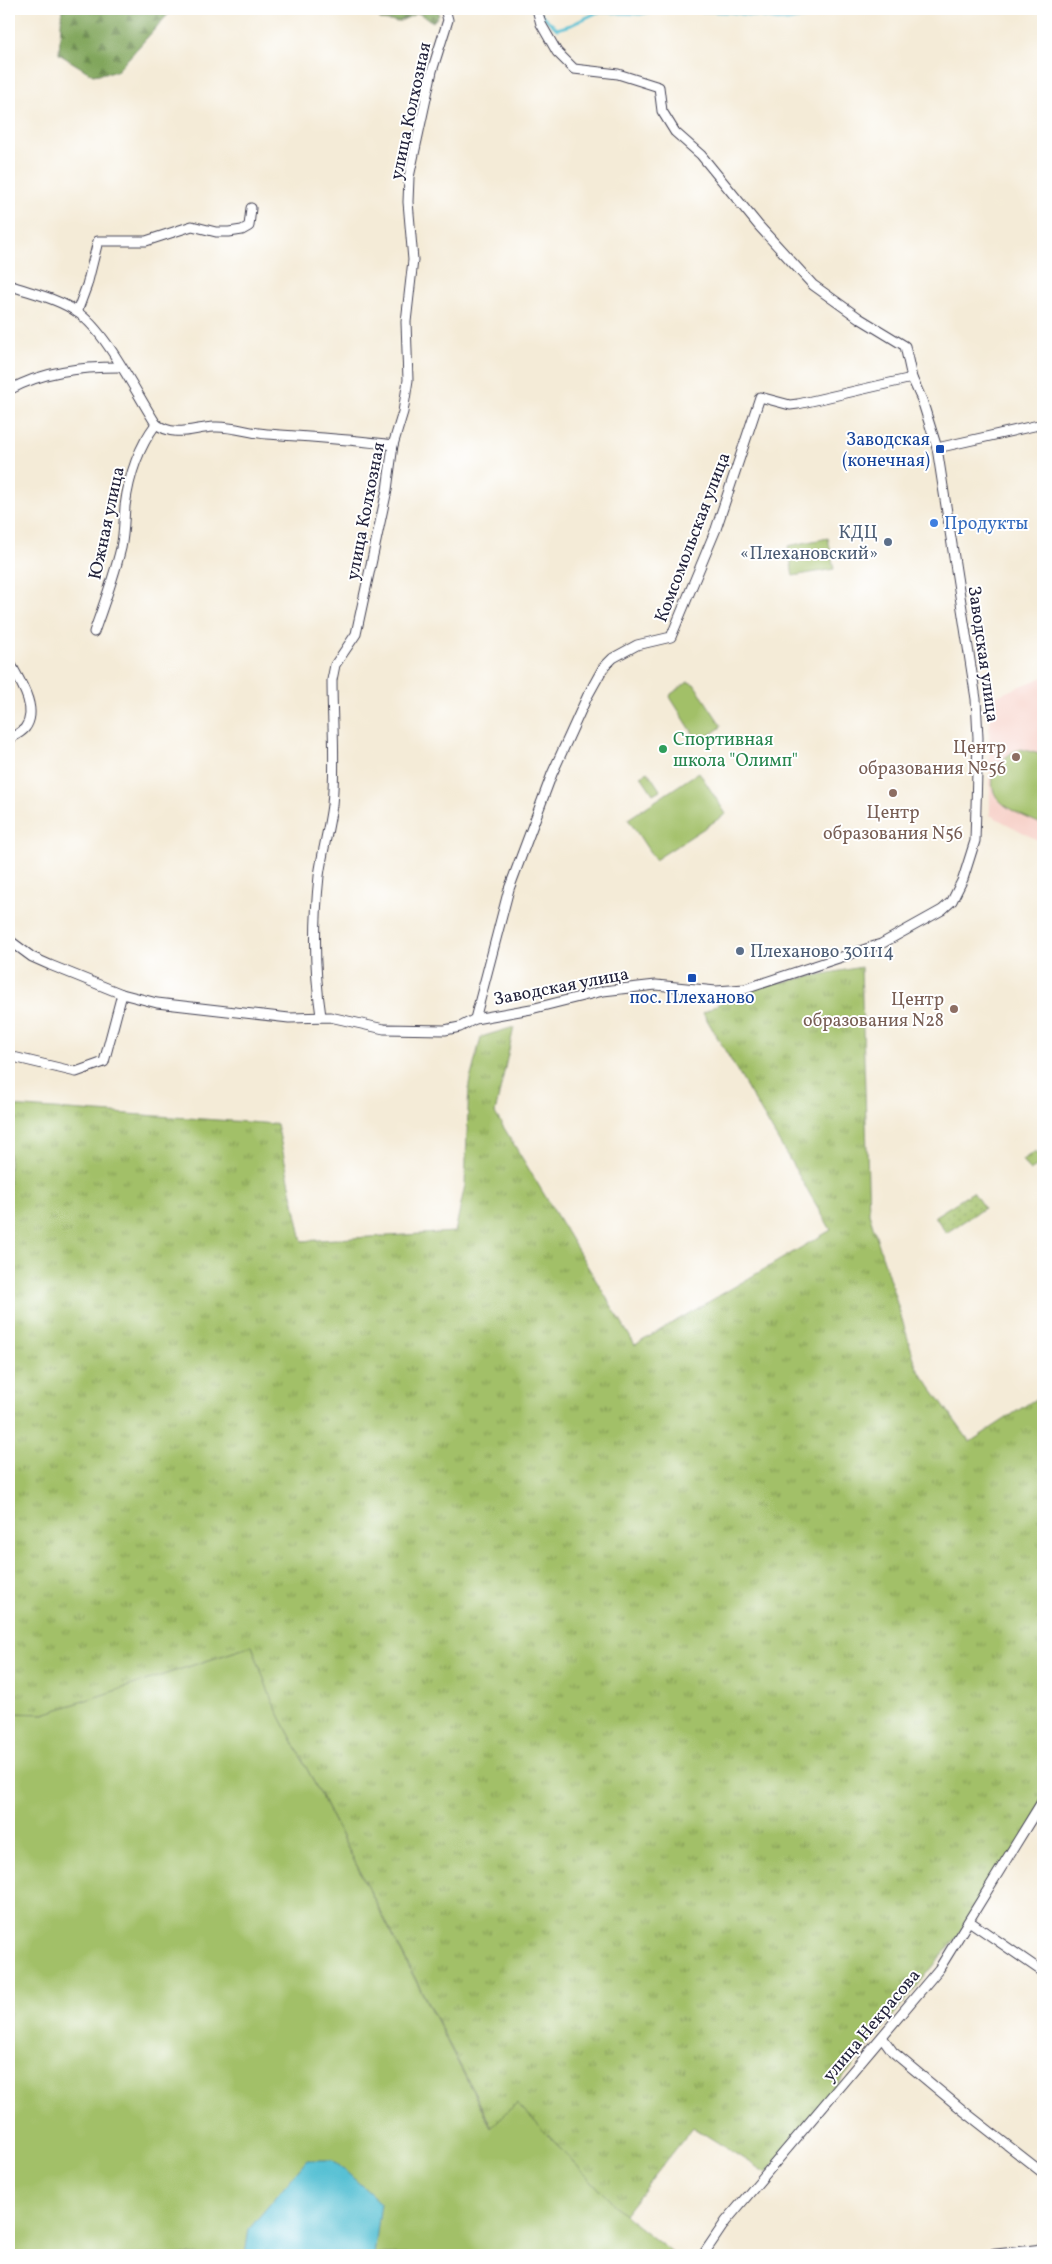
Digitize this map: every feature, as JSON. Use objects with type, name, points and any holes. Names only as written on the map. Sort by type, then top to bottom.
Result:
[{"type":"street","name":"улица Колхозная","points":[[321,1016],[316,977],[315,929],[319,875],[333,791],[335,753],[332,680],[335,665],[356,634],[387,490],[393,445],[403,412],[408,380],[406,322],[413,260],[408,202],[409,177],[432,71],[448,20],[445,9]]},
{"type":"street","name":"Заводская улица","points":[[9,940],[32,957],[122,994],[173,1006],[289,1018],[321,1016],[338,1018],[373,1028],[445,1030],[476,1019],[531,1009],[603,991],[656,985],[716,991],[751,987],[881,944],[942,910],[952,901],[964,880],[975,841],[978,718],[936,448],[922,400],[912,378],[905,346],[859,318],[813,285],[759,226],[701,155],[675,132],[662,111],[661,90],[659,87],[618,74],[574,69],[557,52],[541,24],[536,9]]},
{"type":"street","points":[[77,312],[87,286],[98,241],[146,241],[192,226],[216,232],[240,230],[249,226],[251,208]]},
{"type":"street","points":[[9,285],[62,304],[77,312],[99,334],[156,424],[177,433],[212,428],[234,428],[263,434],[350,439],[393,445]]},
{"type":"street","points":[[9,390],[44,375],[63,370],[120,367]]},
{"type":"street","name":"Комсомольская улица","points":[[476,1019],[508,889],[552,774],[573,726],[594,683],[609,662],[629,648],[671,637],[716,529],[760,397],[790,405],[798,404],[912,378]]},
{"type":"street","name":"Южная улица","points":[[94,632],[113,579],[120,549],[125,505],[132,472],[141,447],[156,424]]},
{"type":"street","points":[[936,448],[1043,424]]},
{"type":"street","points":[[9,661],[26,696],[30,714],[29,721],[23,730],[9,739]]},
{"type":"street","points":[[9,1056],[76,1072],[104,1062],[122,994]]},
{"type":"street","name":"улица Некрасова","points":[[703,2255],[726,2221],[939,1969],[1043,1800]]},
{"type":"street","points":[[969,1921],[1043,1972]]},
{"type":"street","points":[[882,2037],[894,2052],[922,2076],[1043,2173]]},
{"type":"street","points":[[987,2255],[1043,2249]]},
{"type":"shaded area","name":"Центр образования №56","points":[[1043,677],[1043,843],[990,815],[989,699]]},
{"type":"green space","points":[[62,9],[173,9],[117,71],[93,75],[59,54]]},
{"type":"green space","points":[[374,9],[437,9],[439,15],[433,22],[418,13],[398,22],[380,20]]},
{"type":"green space","points":[[828,538],[834,569],[793,576],[788,546]]},
{"type":"green space","points":[[688,682],[694,684],[721,725],[720,728],[702,740],[696,738],[670,697],[671,694]]},
{"type":"green space","points":[[1021,749],[1043,755],[1043,825],[1009,808],[994,793],[992,785],[996,769],[1007,756]]},
{"type":"green space","points":[[648,772],[660,790],[653,794],[641,776]]},
{"type":"green space","points":[[699,772],[726,814],[655,860],[628,819]]},
{"type":"green space","points":[[861,967],[869,1213],[917,1368],[970,1442],[1043,1394],[1043,1807],[956,1938],[766,2173],[693,2127],[624,2215],[517,2103],[492,2127],[272,1701],[252,1646],[44,1714],[9,1713],[9,1106],[277,1124],[302,1241],[455,1232],[465,1185],[469,1084],[481,1037],[514,1027],[495,1113],[635,1345],[831,1230],[703,1013],[745,989]]},
{"type":"green space","points":[[1036,1151],[1043,1163],[1030,1171],[1022,1160]]},
{"type":"green space","points":[[973,1192],[984,1208],[946,1233],[935,1216]]},
{"type":"green space","points":[[252,1646],[272,1701],[491,2127],[517,2103],[624,2215],[675,2255],[9,2255],[9,1713],[44,1714]]},
{"type":"water","points":[[307,2160],[333,2160],[381,2203],[374,2255],[245,2255],[249,2229]]},
{"type":"waterway","points":[[541,14],[557,29],[571,25],[598,12],[640,14],[661,10],[730,12],[787,21],[827,13],[833,9]]},
{"type":"place","name":"Заводская (конечная)","points":[[940,449]]},
{"type":"place","name":"Продукты","points":[[934,523]]},
{"type":"place","name":"КДЦ «Плехановский»","points":[[888,542]]},
{"type":"place","name":"Спортивная школа \"Олимп\"","points":[[663,749]]},
{"type":"place","name":"Центр образования №56","points":[[1016,757]]},
{"type":"place","name":"Центр образования N56","points":[[893,793]]},
{"type":"place","name":"Плеханово 301114","points":[[740,951]]},
{"type":"place","name":"пос. Плеханово","points":[[692,978]]},
{"type":"place","name":"Центр образования N28","points":[[954,1009]]}]
